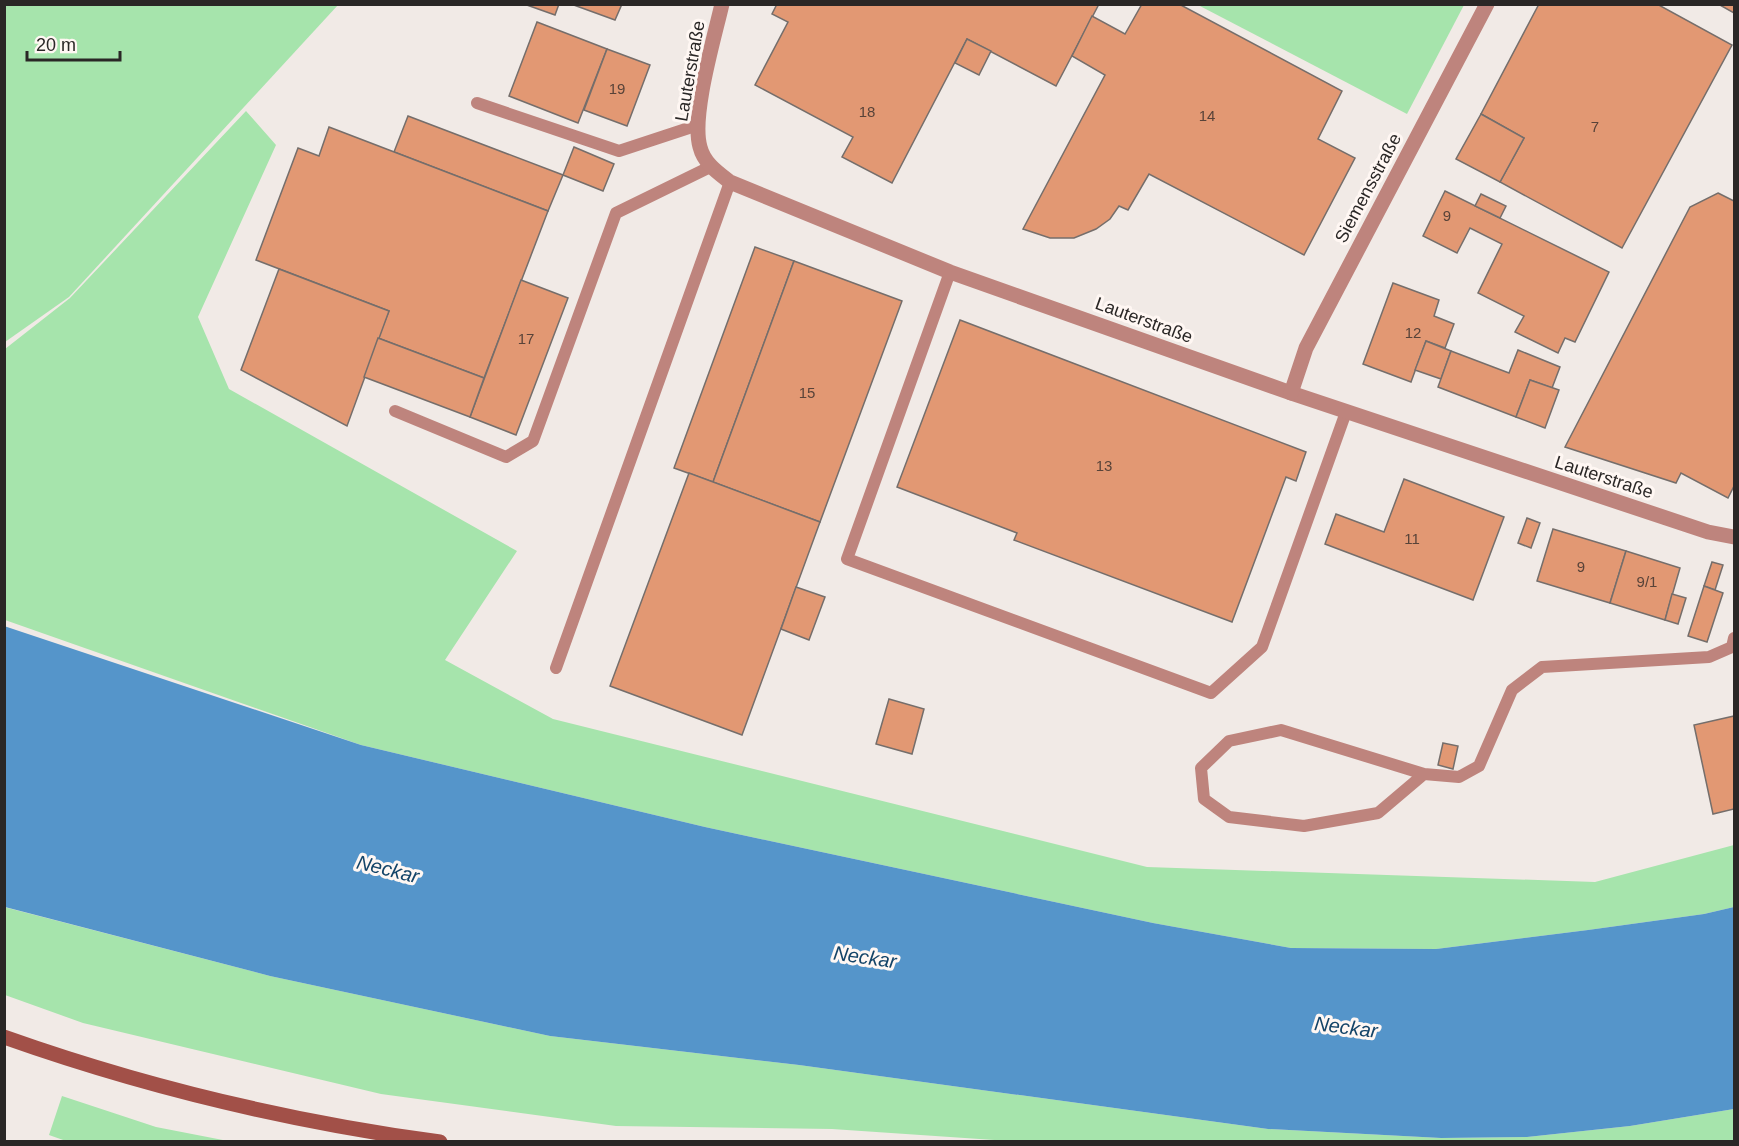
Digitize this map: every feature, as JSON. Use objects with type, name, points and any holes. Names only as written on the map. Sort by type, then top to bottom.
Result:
[{"type":"street","name":"Lauterstraße","points":[[722,4],[702,94],[698,125],[700,147],[710,167],[729,182],[950,272],[1291,393],[1708,532],[1734,537]]},
{"type":"street","name":"Siemensstraße","points":[[1291,393],[1306,348],[1487,4]]},
{"type":"street","points":[[4,1037],[132,1077],[240,1106],[350,1128],[440,1142]]},
{"type":"lane","points":[[477,103],[619,151],[698,125]]},
{"type":"lane","points":[[395,411],[506,457],[533,441],[616,213],[710,167]]},
{"type":"lane","points":[[556,668],[729,182]]},
{"type":"lane","points":[[950,272],[847,559],[1211,693],[1262,647],[1346,412]]},
{"type":"lane","points":[[1424,774],[1378,813],[1304,826],[1229,817],[1204,799],[1201,768],[1229,741],[1281,730],[1424,774],[1459,777],[1479,766],[1512,690],[1542,667],[1709,657],[1732,646],[1734,638]]},
{"type":"green space","points":[[5,4],[338,5],[69,297],[5,342]]},
{"type":"green space","points":[[1198,5],[1464,5],[1407,114]]},
{"type":"green space","points":[[246,111],[276,145],[198,317],[229,389],[517,551],[445,660],[553,719],[1147,867],[1595,882],[1734,845],[1734,907],[1704,914],[1436,949],[1291,948],[1153,923],[705,827],[361,745],[5,620],[5,349],[70,298]]},
{"type":"green space","points":[[4,907],[270,976],[550,1036],[799,1065],[1268,1129],[1441,1138],[1527,1137],[1630,1126],[1734,1109],[1734,1141],[1009,1141],[832,1129],[616,1126],[381,1094],[83,1023],[5,995]]},
{"type":"green space","points":[[62,1096],[156,1127],[228,1141],[66,1141],[49,1135]]},
{"type":"water","name":"Neckar","points":[[4,626],[361,745],[705,827],[1153,923],[1291,948],[1436,949],[1704,914],[1734,907],[1734,1109],[1630,1126],[1527,1137],[1441,1138],[1268,1129],[799,1065],[550,1036],[270,976],[5,907]]},
{"type":"building","points":[[524,4],[559,4],[555,15]]},
{"type":"building","points":[[571,4],[622,4],[615,20]]},
{"type":"building","points":[[777,4],[1099,4],[1056,86],[967,39],[892,183],[842,157],[853,137],[755,85],[788,22],[772,14]]},
{"type":"building","points":[[1142,4],[1179,4],[1342,91],[1318,139],[1355,158],[1304,255],[1149,174],[1128,210],[1119,206],[1110,219],[1096,229],[1074,238],[1050,238],[1023,229],[1105,75],[1072,56],[1092,16],[1125,34]]},
{"type":"building","points":[[1539,4],[1657,4],[1732,45],[1622,248],[1500,182],[1524,138],[1481,114]]},
{"type":"building","points":[[1718,4],[1734,4],[1734,13]]},
{"type":"building","points":[[537,22],[607,49],[578,123],[509,96]]},
{"type":"building","points":[[967,39],[991,51],[979,75],[955,63]]},
{"type":"building","points":[[607,49],[650,65],[627,126],[584,110]]},
{"type":"building","points":[[1481,114],[1524,138],[1500,182],[1456,159]]},
{"type":"building","points":[[408,116],[563,175],[548,211],[394,152]]},
{"type":"building","points":[[329,127],[548,211],[484,378],[378,338],[389,311],[256,260],[298,148],[319,156]]},
{"type":"building","points":[[574,147],[614,164],[603,191],[563,175]]},
{"type":"building","points":[[1445,191],[1609,272],[1575,342],[1565,338],[1558,353],[1515,332],[1524,316],[1478,293],[1502,244],[1470,228],[1457,253],[1423,236]]},
{"type":"building","points":[[1718,193],[1734,201],[1734,486],[1728,498],[1681,473],[1676,483],[1565,447],[1690,207]]},
{"type":"building","points":[[1481,194],[1506,206],[1500,218],[1475,206]]},
{"type":"building","points":[[755,247],[794,261],[713,482],[674,468]]},
{"type":"building","points":[[794,261],[902,301],[820,522],[713,482]]},
{"type":"building","points":[[279,269],[389,311],[347,426],[241,370]]},
{"type":"building","points":[[521,280],[568,298],[516,435],[470,417]]},
{"type":"building","points":[[1393,283],[1439,300],[1434,316],[1454,324],[1445,348],[1426,341],[1411,382],[1363,364]]},
{"type":"building","points":[[960,320],[1306,452],[1296,481],[1286,477],[1232,622],[1014,540],[1017,533],[897,487]]},
{"type":"building","points":[[378,338],[484,378],[470,417],[364,377]]},
{"type":"building","points":[[1426,341],[1451,351],[1441,379],[1415,370]]},
{"type":"building","points":[[1518,350],[1560,367],[1552,388],[1530,380],[1516,417],[1438,387],[1451,351],[1509,373]]},
{"type":"building","points":[[1530,380],[1559,390],[1545,428],[1516,417]]},
{"type":"building","points":[[689,473],[820,522],[742,735],[610,686]]},
{"type":"building","points":[[1404,479],[1504,517],[1473,600],[1325,544],[1336,514],[1384,532]]},
{"type":"building","points":[[1527,518],[1540,523],[1531,548],[1518,543]]},
{"type":"building","points":[[1553,529],[1626,551],[1610,603],[1537,581]]},
{"type":"building","points":[[1626,551],[1680,568],[1665,620],[1610,603]]},
{"type":"building","points":[[1712,562],[1723,565],[1715,590],[1704,586]]},
{"type":"building","points":[[1704,586],[1723,593],[1707,642],[1688,636]]},
{"type":"building","points":[[796,587],[825,597],[809,640],[781,629]]},
{"type":"building","points":[[1672,594],[1686,598],[1678,624],[1665,620]]},
{"type":"building","points":[[889,699],[924,709],[912,754],[876,744]]},
{"type":"building","points":[[1734,716],[1734,809],[1713,814],[1694,725]]},
{"type":"building","points":[[1443,743],[1458,746],[1453,769],[1438,765]]}]
